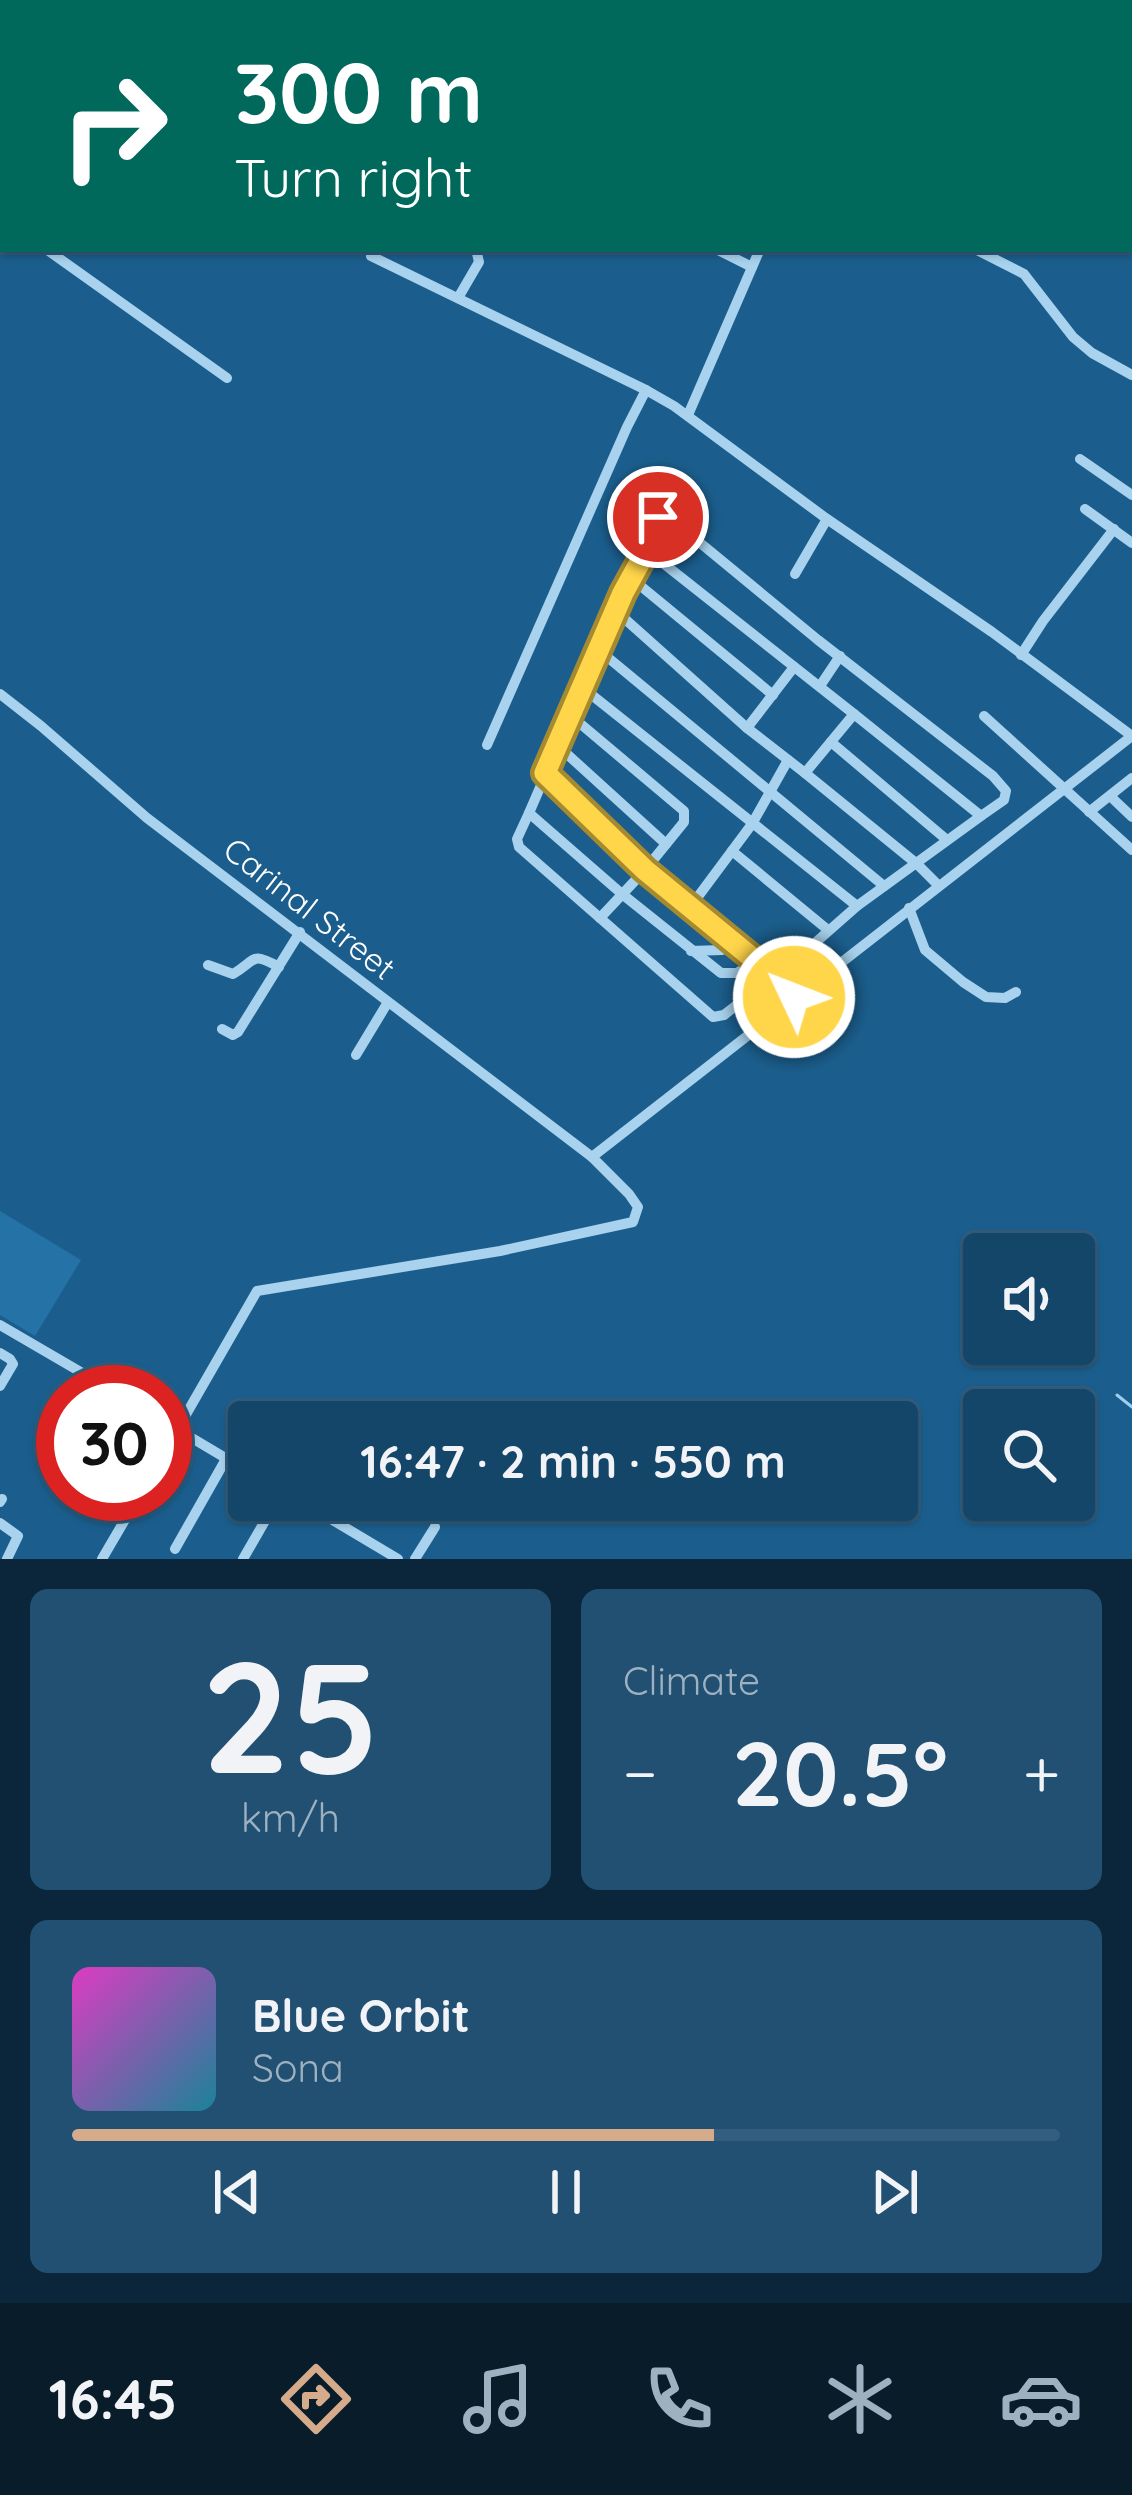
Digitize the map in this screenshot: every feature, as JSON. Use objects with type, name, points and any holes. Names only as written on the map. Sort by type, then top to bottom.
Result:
[{"type":"street","points":[[50,252],[227,378]]},
{"type":"street","points":[[458,298],[479,262],[477,252]]},
{"type":"street","points":[[722,252],[752,267]]},
{"type":"street","points":[[688,415],[759,252]]},
{"type":"street","points":[[981,252],[1024,274],[1073,337],[1132,375]]},
{"type":"street","points":[[371,256],[688,415],[1132,736],[592,1157]]},
{"type":"street","points":[[488,745],[646,390]]},
{"type":"street","points":[[1079,459],[1132,495]]},
{"type":"street","points":[[1085,509],[1132,543]]},
{"type":"street","points":[[665,514],[1006,790],[1004,800],[857,906],[724,1015],[708,1016],[519,848],[517,839],[631,578],[658,517],[665,514]]},
{"type":"street","points":[[795,574],[827,519]]},
{"type":"street","points":[[1021,655],[1114,529]]},
{"type":"street","points":[[645,553],[653,553],[981,816]]},
{"type":"street","points":[[631,578],[773,694]]},
{"type":"street","points":[[616,611],[747,728],[938,885]]},
{"type":"street","points":[[600,651],[884,886]]},
{"type":"street","points":[[820,686],[840,656]]},
{"type":"street","points":[[747,728],[794,667]]},
{"type":"street","points":[[583,688],[857,906]]},
{"type":"street","name":"Carinal Street","points":[[0,694],[147,818],[592,1157],[638,1208],[633,1222],[500,1251],[256,1291],[192,1405]]},
{"type":"street","points":[[805,772],[854,714]]},
{"type":"street","points":[[570,715],[684,811],[684,822],[600,918]]},
{"type":"street","points":[[984,716],[1132,850]]},
{"type":"street","points":[[831,742],[947,840]]},
{"type":"street","points":[[557,745],[666,844]]},
{"type":"street","points":[[691,906],[752,824],[788,760]]},
{"type":"street","points":[[545,773],[645,870],[794,997]]},
{"type":"street","points":[[1089,812],[1132,778]]},
{"type":"street","points":[[1110,796],[1132,817]]},
{"type":"street","points":[[529,813],[721,973],[743,970],[756,961]]},
{"type":"street","points":[[732,851],[828,930]]},
{"type":"street","points":[[909,908],[925,950],[963,982],[995,999],[1016,992]]},
{"type":"street","points":[[222,1029],[233,1035],[238,1032],[300,932]]},
{"type":"street","points":[[691,951],[722,950],[731,942]]},
{"type":"street","points":[[208,965],[233,974],[258,957],[279,967]]},
{"type":"street","points":[[356,1055],[388,1002]]},
{"type":"street","points":[[0,1325],[69,1365]]},
{"type":"street","points":[[0,1353],[13,1364],[0,1386]]},
{"type":"street","points":[[175,1549],[226,1459],[192,1438]]},
{"type":"street","points":[[102,1559],[124,1521]]},
{"type":"street","points":[[243,1559],[265,1521]]},
{"type":"street","points":[[334,1521],[398,1559]]},
{"type":"street","points":[[0,1523],[18,1536],[7,1559]]},
{"type":"street","points":[[415,1559],[435,1527]]},
{"type":"shaded area","points":[[0,1211],[81,1260],[35,1336],[0,1315]]},
{"type":"waterway","points":[[1117,1395],[1132,1407]]},
{"type":"route","points":[[658,517],[545,773],[645,870],[794,997]]}]
